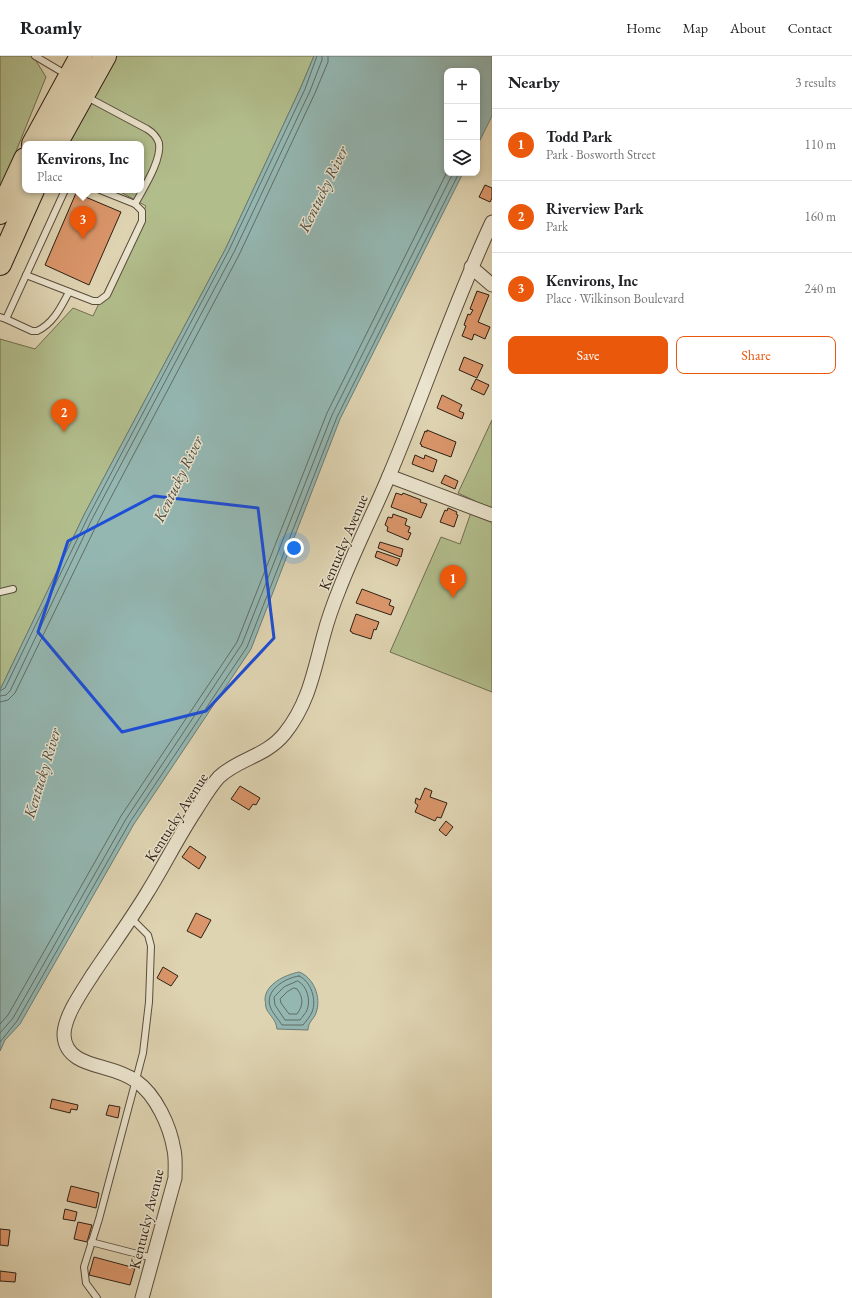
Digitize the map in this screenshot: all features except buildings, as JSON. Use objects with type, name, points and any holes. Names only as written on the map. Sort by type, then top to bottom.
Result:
[{"type":"highway","points":[[57,141],[76,85],[81,56]]},
{"type":"highway","points":[[35,141],[76,85],[105,56]]},
{"type":"highway","points":[[0,213],[22,165]]},
{"type":"highway","points":[[0,264],[32,193]]},
{"type":"street","name":"Kentucky Avenue","points":[[142,1298],[171,1193],[176,1163],[174,1148],[164,1119],[151,1096],[135,1081],[115,1071],[82,1061],[73,1056],[67,1047],[64,1036],[66,1025],[78,1000],[147,894],[184,829],[210,788],[220,776],[231,768],[273,746],[285,733],[305,702],[328,619],[353,555],[389,476],[471,267],[492,222]]},
{"type":"street","points":[[471,267],[492,285]]},
{"type":"street","points":[[389,476],[492,514]]},
{"type":"lane","points":[[35,56],[76,85],[147,129],[157,138],[159,149],[156,163],[144,186]]},
{"type":"lane","points":[[64,193],[26,275],[3,318],[32,331],[37,331],[48,323],[56,314],[69,292]]},
{"type":"lane","points":[[26,275],[93,301],[99,301],[107,295],[142,220],[142,211],[135,204],[108,193]]},
{"type":"lane","points":[[135,204],[141,193]]},
{"type":"lane","points":[[0,592],[12,589]]},
{"type":"lane","points":[[97,1298],[86,1283],[84,1267],[99,1219],[143,1053],[149,1002],[151,946],[148,935],[131,918]]},
{"type":"lane","points":[[92,1242],[153,1258]]},
{"type":"highlighted area","points":[[154,496],[258,508],[274,638],[206,711],[122,732],[38,632],[68,541]]},
{"type":"green space","points":[[0,56],[33,56],[46,77],[0,191]]},
{"type":"green space","points":[[114,56],[314,56],[226,248],[84,515],[0,690],[0,339],[35,349],[73,308],[93,316],[146,206],[122,193],[144,193],[144,141],[66,141]]},
{"type":"green space","points":[[492,420],[492,692],[390,652],[441,537],[460,544],[475,501],[458,493]]},
{"type":"water","name":"Kentucky River","points":[[314,56],[492,56],[492,116],[480,140],[480,68],[444,68],[444,176],[462,176],[340,419],[251,649],[134,824],[20,1024],[5,1040],[0,1051],[0,690],[84,515],[226,248]]},
{"type":"water","points":[[299,972],[308,978],[315,988],[318,1001],[316,1013],[309,1025],[308,1030],[277,1029],[274,1021],[266,1009],[266,994],[268,989],[277,981],[288,975]]},
{"type":"place","name":"Kenvirons, Inc","points":[[83,239]]},
{"type":"place","name":"Riverview Park","points":[[64,432]]},
{"type":"place","name":"Todd Park","points":[[453,598]]}]
